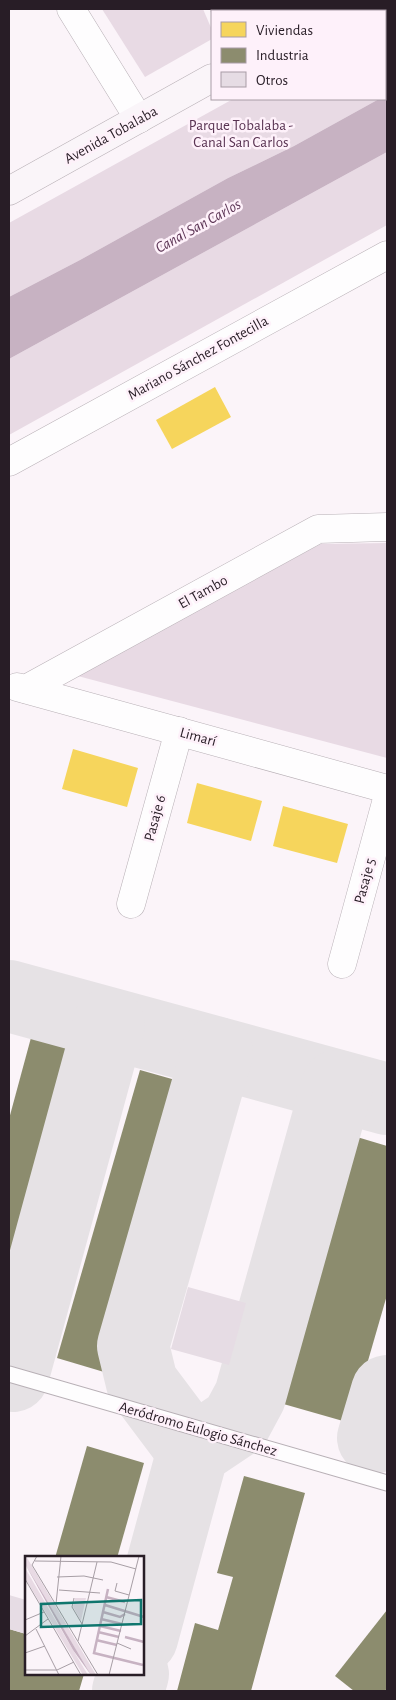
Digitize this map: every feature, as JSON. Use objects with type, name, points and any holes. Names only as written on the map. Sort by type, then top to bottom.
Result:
[{"type":"main road","name":"Avenida Tobalaba","points":[[9,191],[211,79]]},
{"type":"street","points":[[71,9],[139,119]]},
{"type":"street","name":"Mariano Sánchez Fontecilla","points":[[9,462],[387,254]]},
{"type":"street","name":"El Tambo","points":[[18,687],[318,529],[387,527]]},
{"type":"street","name":"Limarí","points":[[18,687],[387,789]]},
{"type":"street","name":"Pasaje 6","points":[[131,904],[178,731]]},
{"type":"street","name":"Pasaje 5","points":[[342,964],[387,799]]},
{"type":"lane","name":"Aeródromo Eulogio Sánchez","points":[[9,1374],[387,1483]]},
{"type":"green space","points":[[102,9],[203,9],[211,28],[211,40],[145,77]]},
{"type":"green space","name":"Parque Tobalaba - Canal San Carlos","points":[[231,100],[377,100],[294,146],[228,178],[9,297],[9,223]]},
{"type":"green space","points":[[387,152],[387,225],[9,435],[9,359]]},
{"type":"green space","points":[[387,543],[387,758],[74,675],[321,544]]},
{"type":"water","name":"Canal San Carlos","points":[[386,95],[387,152],[9,359],[9,297],[228,178],[294,146],[377,100],[386,100]]},
{"type":"building: Viviendas","points":[[215,387],[231,417],[172,449],[156,420]]},
{"type":"building: Viviendas","points":[[73,749],[138,768],[127,807],[62,789]]},
{"type":"building: Viviendas","points":[[197,783],[262,801],[251,841],[187,823]]},
{"type":"building: Viviendas","points":[[283,806],[348,824],[337,863],[273,846]]},
{"type":"building: Industria","points":[[32,1034],[91,1050],[16,1330],[9,1328],[9,1119]]},
{"type":"building: Industria","points":[[140,1070],[186,1083],[104,1372],[57,1358]]},
{"type":"building: Industria","points":[[357,1137],[387,1146],[387,1295],[350,1423],[280,1403]]},
{"type":"building: Industria","points":[[87,1446],[144,1463],[118,1556],[56,1556]]},
{"type":"building: Industria","points":[[244,1476],[305,1493],[251,1691],[177,1691],[195,1623],[218,1630],[233,1577],[217,1573]]},
{"type":"building: Industria","points":[[387,1610],[387,1688],[385,1691],[354,1691],[335,1676]]},
{"type":"building: Industria","points":[[9,1629],[25,1634],[25,1675],[84,1675],[79,1691],[9,1691]]},
{"type":"building: Otros","points":[[188,1287],[246,1303],[229,1365],[171,1349]]},
{"type":"building: Otros","points":[[9,1595],[25,1600],[25,1634],[9,1629]]},
{"type":"taxiway","points":[[9,996],[387,1099]]},
{"type":"taxiway","points":[[13,1376],[109,1024]]},
{"type":"taxiway","points":[[193,1451],[142,1383],[133,1346],[217,1053]]},
{"type":"taxiway","points":[[144,1631],[193,1451],[236,1422],[250,1396],[337,1086]]},
{"type":"taxiway","points":[[373,1438],[387,1391]]},
{"type":"taxiway","points":[[128,1691],[133,1675]]}]
